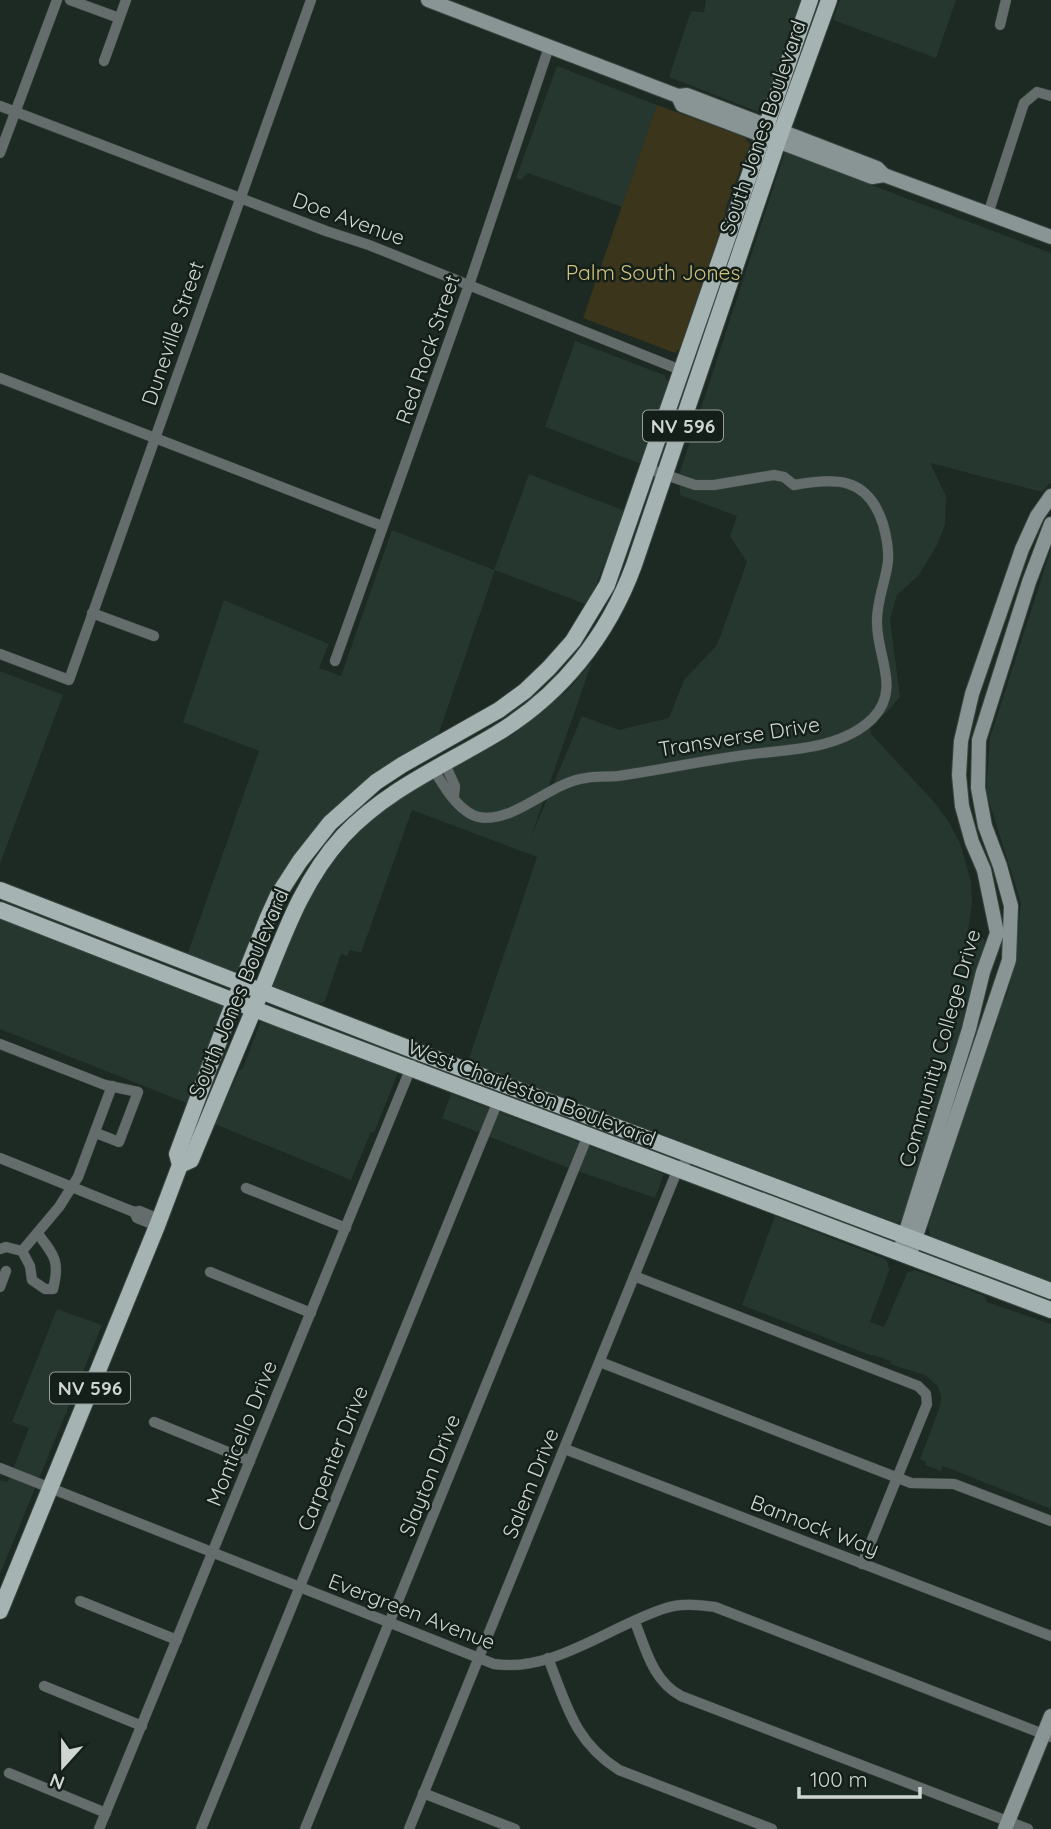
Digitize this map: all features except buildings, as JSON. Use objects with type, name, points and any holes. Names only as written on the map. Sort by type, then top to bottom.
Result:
[{"type":"main road","name":"South Jones Boulevard","points":[[180,1165],[191,1160],[289,920],[320,865],[360,820],[393,793],[498,733],[549,695],[581,661],[607,624],[628,581],[666,475],[772,134],[810,0]]},
{"type":"main road","name":"South Jones Boulevard","points":[[0,1611],[158,1222],[180,1165],[177,1154],[234,1001],[278,895],[330,823],[364,792],[402,765],[499,710],[525,691],[562,654],[591,614],[611,576],[683,371],[772,134],[829,0]]},
{"type":"main road","points":[[591,614],[607,624]]},
{"type":"main road","points":[[432,769],[434,761],[442,753],[445,741]]},
{"type":"main road","points":[[429,750],[432,769]]},
{"type":"main road","name":"West Charleston Boulevard","points":[[0,890],[418,1052],[1051,1291]]},
{"type":"main road","name":"West Charleston Boulevard","points":[[0,910],[254,1009],[1051,1310]]},
{"type":"main road","points":[[472,1091],[509,1095],[521,1090]]},
{"type":"street","points":[[0,153],[57,0]]},
{"type":"street","points":[[70,0],[120,18]]},
{"type":"street","points":[[104,61],[126,0]]},
{"type":"street","name":"Duneville Street","points":[[0,654],[69,680],[311,0]]},
{"type":"street","points":[[428,0],[678,96],[687,95],[872,177],[884,175],[1051,237]]},
{"type":"street","points":[[1000,25],[1006,0]]},
{"type":"street","name":"Red Rock Street","points":[[335,662],[469,285],[549,47]]},
{"type":"street","points":[[988,214],[1024,103],[1037,92],[1051,96]]},
{"type":"street","name":"Doe Avenue","points":[[0,106],[369,245],[683,371]]},
{"type":"street","points":[[0,378],[382,526]]},
{"type":"street","name":"Transverse Drive","points":[[432,769],[446,790],[470,814],[499,817],[566,782],[816,745],[857,732],[879,710],[887,688],[887,672],[876,621],[888,560],[885,530],[871,499],[856,485],[836,481],[794,485],[784,477],[774,475],[714,485],[695,485],[649,468]]},
{"type":"street","name":"Community College Drive","points":[[911,1237],[983,972],[997,933],[984,870],[972,842],[962,806],[959,775],[961,741],[972,694],[1013,575],[1037,516],[1051,496]]},
{"type":"street","name":"Community College Drive","points":[[904,1255],[987,1030],[1009,960],[1011,906],[985,827],[977,776],[979,740],[1029,582],[1051,524]]},
{"type":"street","points":[[1013,575],[1029,582]]},
{"type":"street","points":[[92,613],[154,636]]},
{"type":"street","points":[[959,775],[977,776]]},
{"type":"street","points":[[976,1002],[993,1008]]},
{"type":"street","points":[[0,1044],[112,1087],[138,1092],[119,1142],[96,1133]]},
{"type":"street","name":"Monticello Drive","points":[[99,1829],[418,1052]]},
{"type":"street","points":[[22,1251],[38,1234],[78,1177],[112,1087]]},
{"type":"street","name":"Carpenter Drive","points":[[201,1829],[498,1101]]},
{"type":"street","name":"Slayton Drive","points":[[305,1829],[588,1135]]},
{"type":"street","name":"Salem Drive","points":[[409,1829],[678,1170],[691,1154]]},
{"type":"street","points":[[0,1158],[134,1212],[137,1218],[158,1222]]},
{"type":"street","points":[[246,1188],[346,1228]]},
{"type":"street","points":[[0,1249],[6,1247],[22,1251],[30,1266],[32,1280],[45,1289],[53,1289],[57,1272],[55,1256],[38,1234]]},
{"type":"street","points":[[0,1287],[6,1271]]},
{"type":"street","points":[[210,1272],[311,1313]]},
{"type":"street","points":[[634,1276],[918,1386],[926,1394],[927,1404],[862,1564]]},
{"type":"street","points":[[600,1362],[898,1478],[918,1484],[954,1484],[1051,1521]]},
{"type":"street","points":[[154,1422],[250,1461]]},
{"type":"street","name":"Bannock Way","points":[[565,1449],[1051,1636]]},
{"type":"street","name":"Evergreen Avenue","points":[[0,1468],[299,1589],[505,1666],[529,1664],[548,1658],[667,1607],[690,1604],[715,1607],[1047,1736]]},
{"type":"street","points":[[80,1601],[177,1640]]},
{"type":"street","points":[[635,1622],[655,1672],[667,1686],[681,1696],[1006,1825],[1028,1829]]},
{"type":"street","points":[[548,1658],[583,1737],[604,1760],[619,1770],[772,1829]]},
{"type":"street","points":[[44,1686],[142,1726]]},
{"type":"street","points":[[1006,1825],[1047,1736],[1051,1716]]},
{"type":"street","points":[[9,1773],[106,1812]]},
{"type":"street","points":[[423,1793],[516,1829]]},
{"type":"shaded area","points":[[706,0],[801,0],[761,113],[669,77],[691,11],[704,12]]},
{"type":"shaded area","points":[[840,0],[956,0],[936,58],[833,20]]},
{"type":"shaded area","points":[[557,66],[657,105],[622,207],[528,173],[520,180],[516,178]]},
{"type":"shaded area","points":[[785,152],[1051,253],[1051,482],[1042,492],[930,463],[946,496],[945,525],[937,545],[919,575],[897,595],[890,619],[900,697],[886,713],[870,723],[871,734],[935,803],[949,822],[960,843],[971,881],[972,904],[968,932],[981,935],[985,941],[968,1013],[903,1220],[896,1223],[468,1061],[537,857],[412,810],[361,953],[350,950],[347,956],[341,954],[325,1001],[310,1008],[262,990],[289,920],[343,836],[418,787],[511,736],[568,690],[592,662],[531,837],[582,716],[619,730],[669,718],[684,680],[717,645],[747,562],[730,536],[737,516],[680,495],[679,475]]},
{"type":"shaded area","points":[[575,341],[664,375],[669,383],[641,464],[545,427]]},
{"type":"shaded area","points":[[529,474],[625,511],[588,605],[495,570],[434,747],[376,782],[306,852],[242,982],[185,961],[259,751],[183,722],[224,600],[329,644],[319,668],[341,676],[392,530],[494,570]]},
{"type":"shaded area","points":[[1051,549],[1051,1282],[931,1237],[928,1227],[985,1052],[997,1024],[1003,1000],[1006,999],[1014,967],[1021,903],[986,792],[990,738]]},
{"type":"shaded area","points":[[0,671],[63,695],[0,864]]},
{"type":"shaded area","points":[[0,910],[234,1001],[189,1104],[0,1029]]},
{"type":"shaded area","points":[[261,1021],[398,1073],[374,1133],[371,1132],[351,1180],[215,1124],[239,1071],[243,1068]]},
{"type":"shaded area","points":[[451,1094],[664,1174],[655,1198],[566,1167],[442,1118]]},
{"type":"shaded area","points":[[775,1216],[885,1259],[890,1268],[870,1322],[884,1327],[907,1273],[915,1270],[985,1296],[987,1302],[1051,1324],[1051,1509],[943,1466],[941,1471],[925,1465],[926,1462],[920,1459],[941,1397],[938,1387],[927,1376],[742,1305]]},
{"type":"shaded area","points":[[57,1309],[102,1325],[0,1574],[0,1480],[8,1482],[29,1428],[12,1422]]},
{"type":"green space","name":"Palm South Jones","points":[[657,105],[744,137],[750,144],[727,204],[680,348],[675,353],[583,318]]}]
